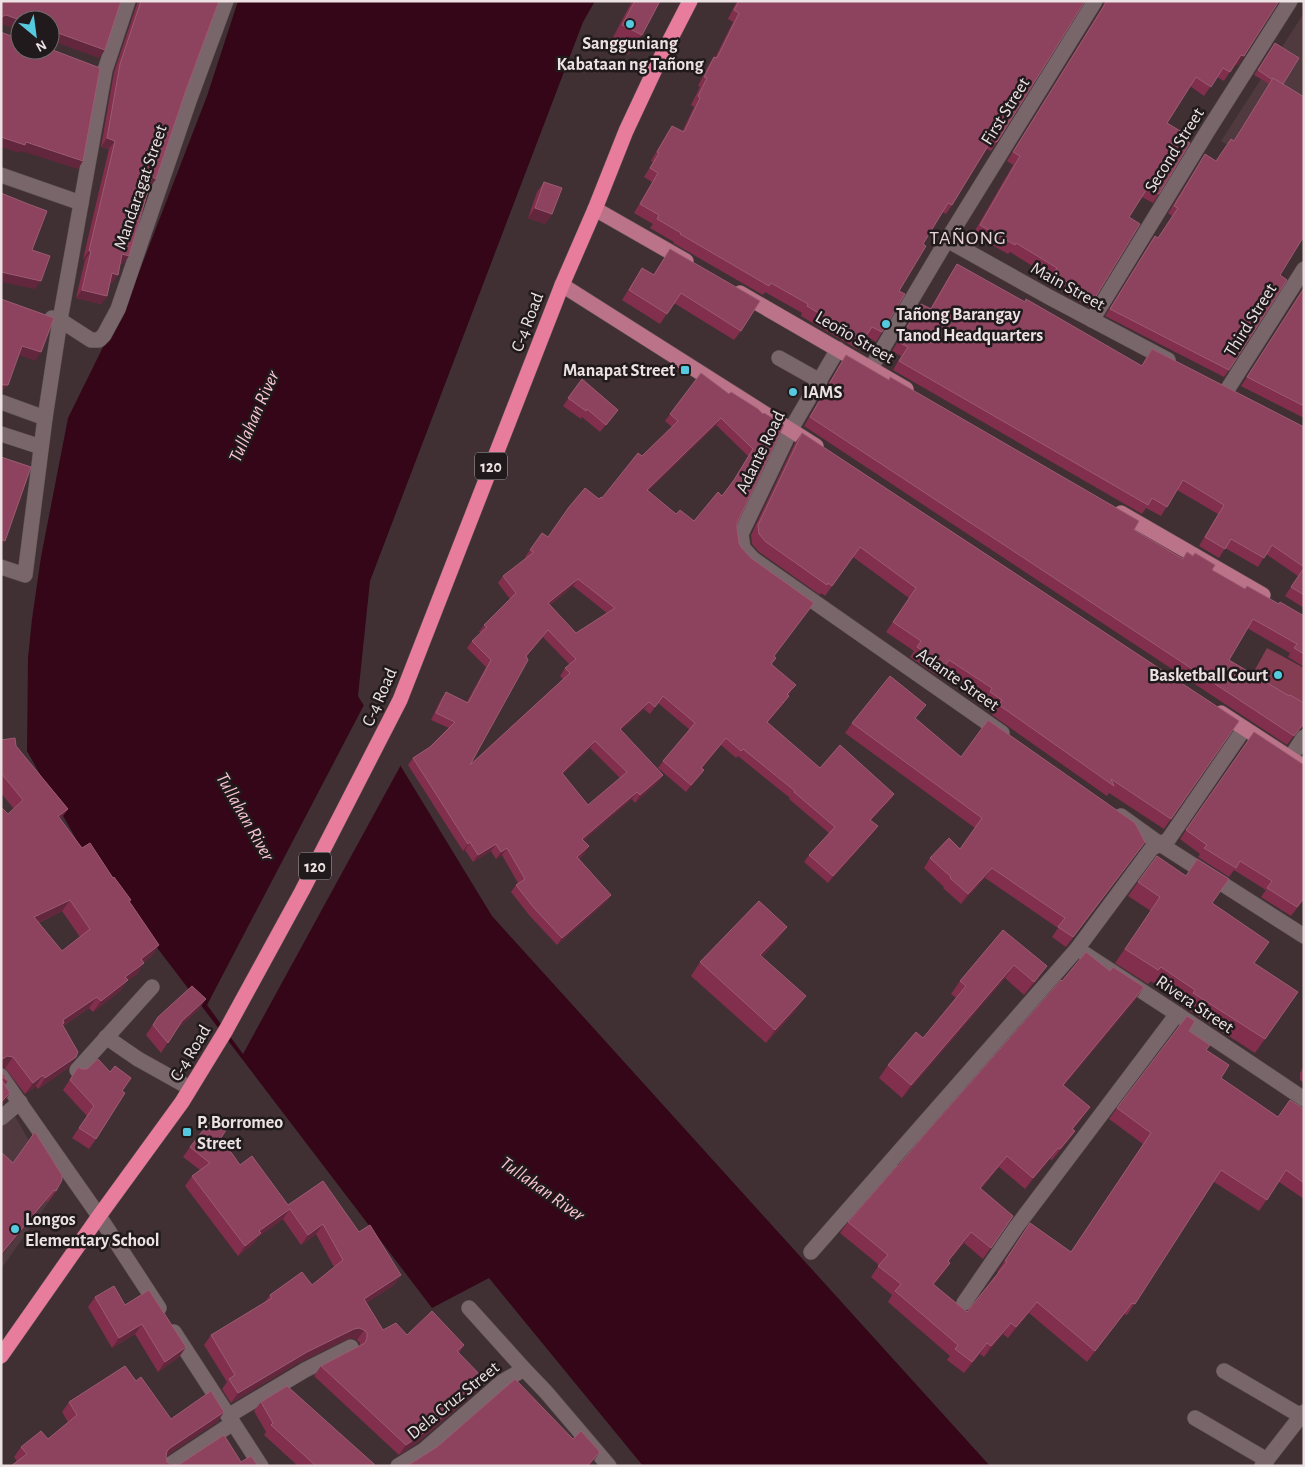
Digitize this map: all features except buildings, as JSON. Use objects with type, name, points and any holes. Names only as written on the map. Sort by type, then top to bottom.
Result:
[{"type":"highway","name":"C-4 Road","points":[[1,1356],[190,1088],[226,1030],[302,891],[400,700],[562,285],[626,131],[690,1]]},
{"type":"main road","points":[[595,209],[695,266]]},
{"type":"main road","points":[[562,285],[832,456]]},
{"type":"main road","name":"Leoño Street","points":[[729,286],[922,398]]},
{"type":"main road","points":[[1108,506],[1278,604]]},
{"type":"main road","points":[[1212,707],[1304,767]]},
{"type":"street","points":[[1,567],[25,575],[45,418],[81,203],[100,68],[128,1]]},
{"type":"street","name":"Mandaragat Street","points":[[60,320],[91,340],[99,340],[109,328],[118,309],[189,101],[226,1]]},
{"type":"street","name":"First Street","points":[[947,240],[1095,1]]},
{"type":"street","name":"Second Street","points":[[1092,320],[1290,1]]},
{"type":"street","points":[[1,175],[81,203]]},
{"type":"street","points":[[871,368],[947,240]]},
{"type":"street","name":"Main Street","points":[[947,240],[1092,320],[1185,368]]},
{"type":"street","name":"Third Street","points":[[1227,390],[1304,269]]},
{"type":"street","points":[[35,312],[60,320]]},
{"type":"street","name":"Adante Road","points":[[743,548],[741,534],[791,429],[838,349]]},
{"type":"street","points":[[779,358],[820,381]]},
{"type":"street","points":[[1210,382],[1244,399]]},
{"type":"street","points":[[1,402],[45,418]]},
{"type":"street","points":[[1,434],[41,447]]},
{"type":"street","name":"Adante Street","points":[[743,548],[752,559],[1010,739]]},
{"type":"street","points":[[811,1252],[1077,949],[1152,848],[1168,840],[1244,729]]},
{"type":"street","points":[[1290,758],[1304,737]]},
{"type":"street","points":[[1113,810],[1160,844],[1304,936]]},
{"type":"street","name":"Rivera Street","points":[[1077,949],[1304,1098]]},
{"type":"street","points":[[77,1070],[152,987]]},
{"type":"street","points":[[964,1303],[1017,1226],[1177,1014]]},
{"type":"street","points":[[106,1038],[138,1059],[190,1088]]},
{"type":"street","points":[[1,1076],[99,1216],[261,1466]]},
{"type":"street","points":[[1,1118],[20,1102]]},
{"type":"street","points":[[469,1308],[524,1369]]},
{"type":"street","points":[[168,1466],[231,1420],[305,1370],[350,1347]]},
{"type":"street","name":"Dela Cruz Street","points":[[398,1466],[424,1450],[502,1382],[524,1369],[609,1466]]},
{"type":"street","points":[[1195,1418],[1265,1463],[1302,1414],[1224,1370]]},
{"type":"shaded area","points":[[1304,13],[1304,192],[1221,141]]},
{"type":"shaded area","name":"Basketball Court","points":[[1267,648],[1304,668],[1304,713],[1248,682]]},
{"type":"shaded area","name":"Longos Elementary School","points":[[12,1111],[57,1190],[1,1269],[1,1122]]},
{"type":"water","name":"Tullahan River","points":[[238,1],[595,1],[583,22],[370,581],[358,696],[492,916],[990,1466],[643,1466],[489,1278],[432,1308],[81,848],[27,751],[28,658],[32,619],[41,557],[68,418],[136,280],[207,96]]},
{"type":"pier","points":[[365,703],[402,763],[243,1054],[207,1005]]},
{"type":"place","name":"Sangguniang Kabataan ng Tañong","points":[[630,24]]},
{"type":"place","name":"Tañong Barangay Tanod Headquarters","points":[[886,324]]},
{"type":"place","name":"Manapat Street","points":[[685,370]]},
{"type":"place","name":"IAMS","points":[[793,392]]},
{"type":"place","name":"Basketball Court","points":[[1278,675]]},
{"type":"place","name":"P. Borromeo Street","points":[[187,1132]]},
{"type":"place","name":"Longos Elementary School","points":[[15,1229]]},
{"type":"district","name":"TAÑONG","points":[[968,237]]}]
